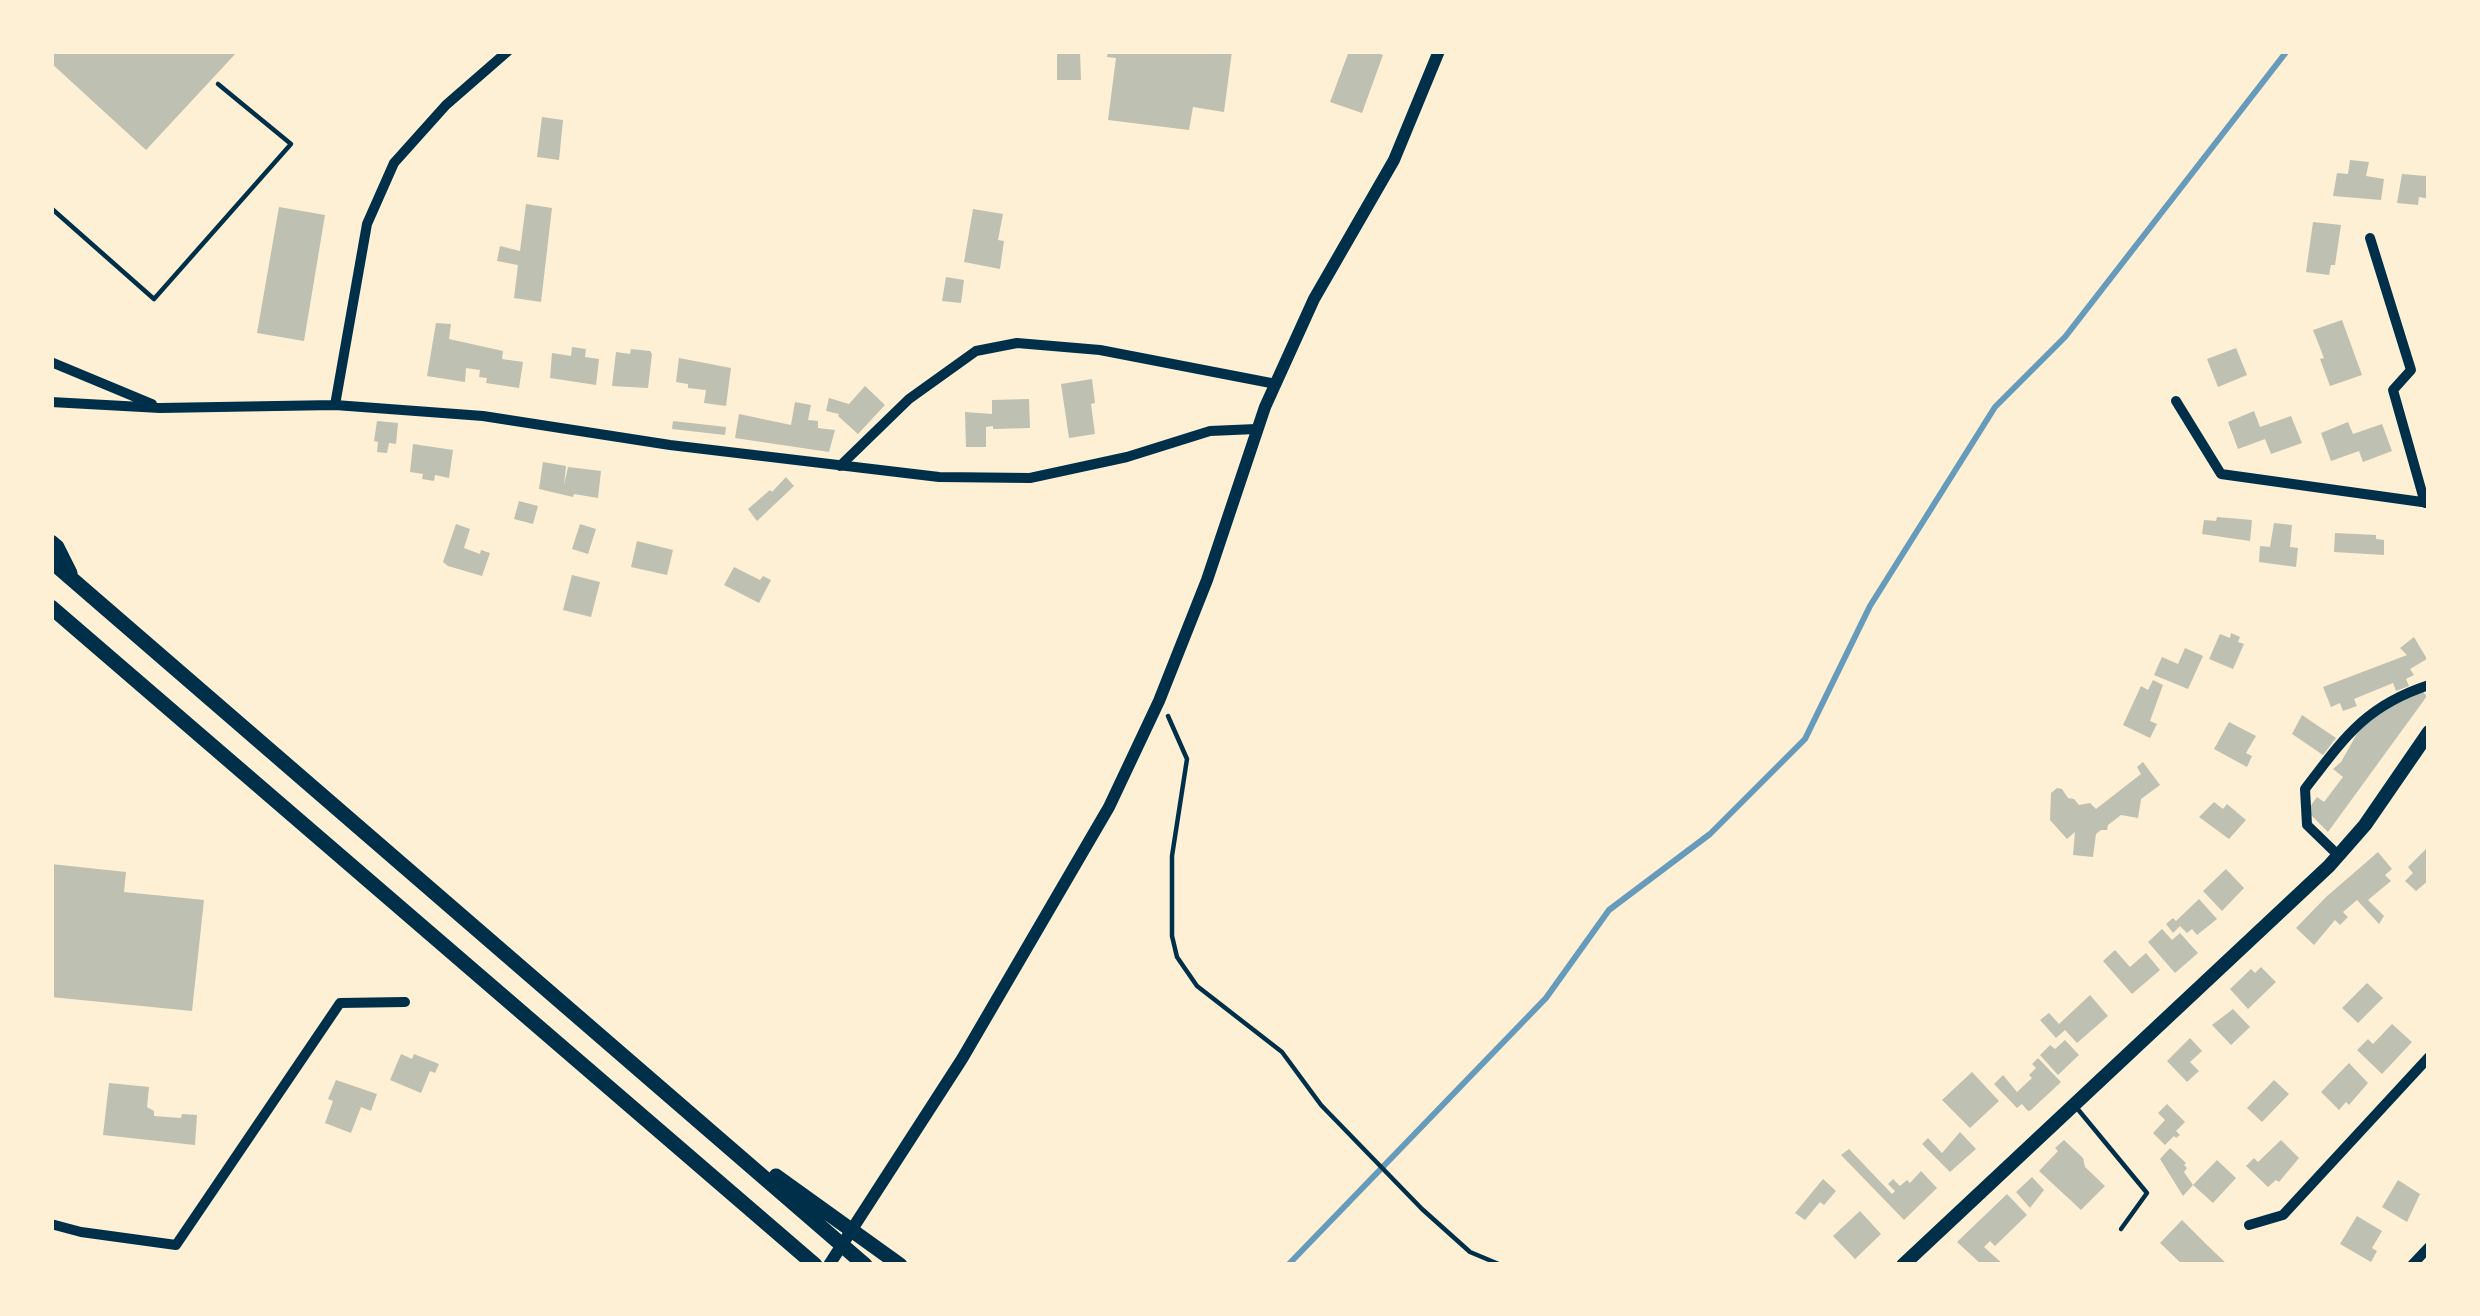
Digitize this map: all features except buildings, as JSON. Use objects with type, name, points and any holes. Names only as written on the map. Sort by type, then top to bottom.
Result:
[{"type":"main road","points":[[51,542],[74,581]]},
{"type":"main road","points":[[51,561],[865,1265]]},
{"type":"main road","points":[[51,607],[815,1265]]},
{"type":"main road","points":[[1903,1265],[2339,856],[2426,744]]},
{"type":"main road","points":[[702,1124],[901,1265]]},
{"type":"main road","points":[[752,1210],[800,1265]]},
{"type":"street","points":[[335,404],[367,224],[394,163],[446,105],[508,51]]},
{"type":"street","points":[[829,1265],[962,1060],[1108,808],[1159,701],[1207,580],[1256,429],[1314,299],[1394,160],[1439,51]]},
{"type":"street","points":[[2176,401],[2221,474],[2427,503],[2393,390],[2411,370],[2370,238]]},
{"type":"street","points":[[840,466],[909,399],[976,351],[1017,343],[1100,350],[1276,384]]},
{"type":"street","points":[[51,362],[160,408]]},
{"type":"street","points":[[51,402],[160,408],[335,404],[483,416],[670,445],[939,477],[1030,478],[1127,457],[1210,431],[1256,429]]},
{"type":"street","points":[[2339,856],[2307,825],[2306,789],[2350,729],[2396,696],[2429,685]]},
{"type":"street","points":[[51,1224],[176,1245],[340,1003],[405,1002]]},
{"type":"street","points":[[2249,1226],[2283,1215],[2429,1058]]},
{"type":"street","points":[[2412,1265],[2429,1247]]},
{"type":"lane","points":[[51,208],[154,298],[291,144],[218,84]]},
{"type":"lane","points":[[2073,1104],[2147,1193],[2121,1229]]},
{"type":"path","points":[[1159,701],[1187,759],[1172,856],[1172,936],[1178,957],[1197,986],[1282,1052],[1322,1105],[1422,1209],[1470,1252],[1501,1265]]},
{"type":"waterway","points":[[1288,1265],[1546,998],[1609,910],[1710,834],[1805,739],[1870,606],[1995,407],[2065,337],[2287,51]]}]
